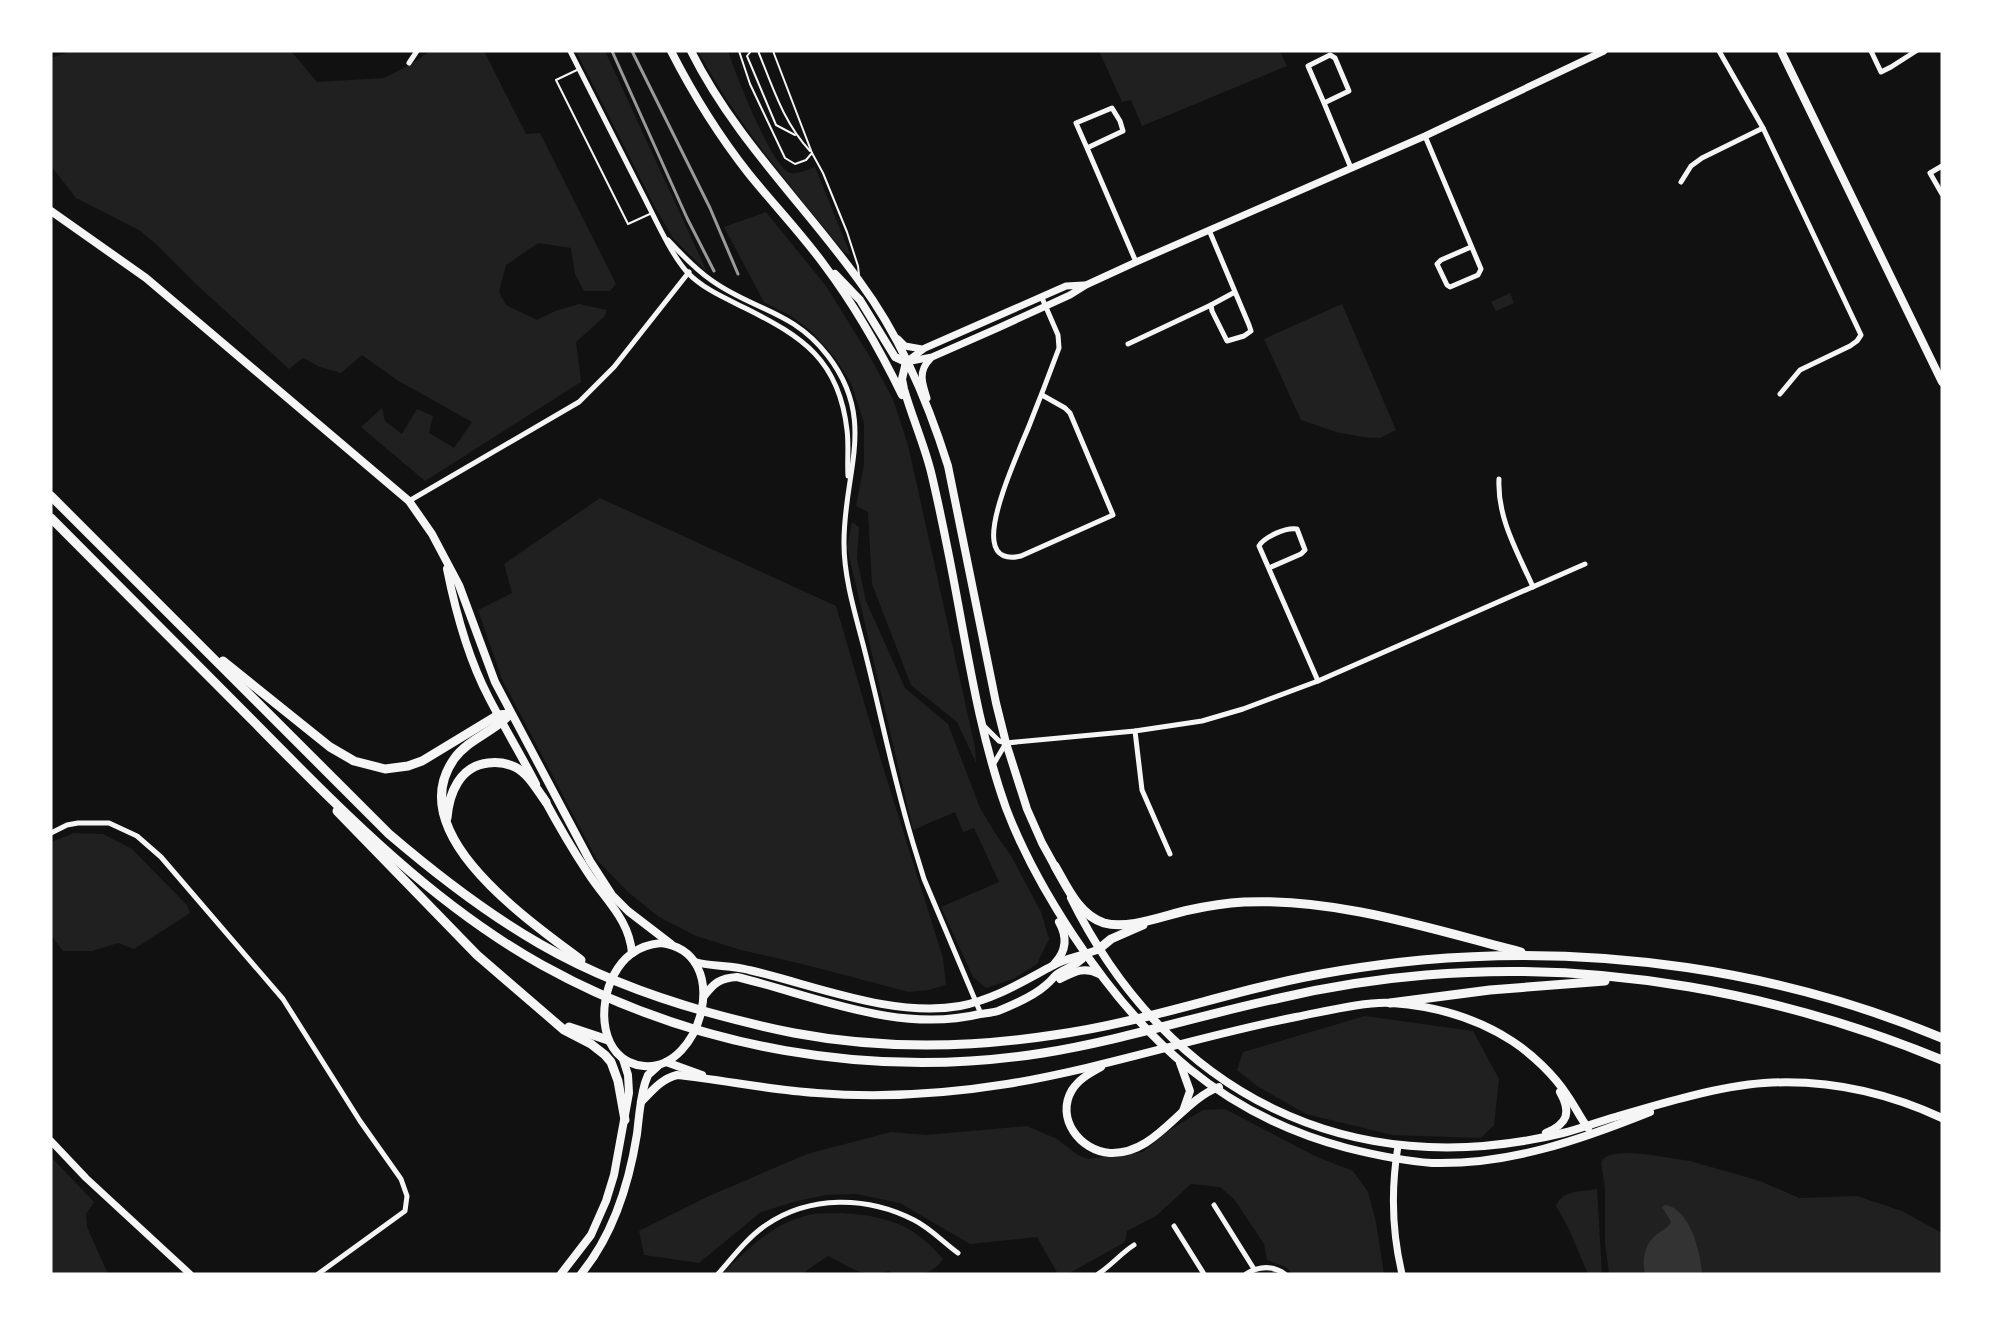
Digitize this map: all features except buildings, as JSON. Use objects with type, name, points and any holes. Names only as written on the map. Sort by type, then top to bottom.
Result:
[{"type":"highway","points":[[51,496],[389,834],[436,874],[487,912],[544,946],[597,972],[678,1004],[798,1034],[856,1042],[916,1045],[973,1044],[1055,1035],[1112,1025],[1274,984],[1340,971],[1422,960],[1532,955],[1634,962],[1770,982],[1846,1003],[1942,1038]]},
{"type":"highway","points":[[51,518],[308,777],[381,846],[450,905],[545,967],[656,1016],[726,1037],[794,1053],[867,1061],[918,1064],[985,1060],[1044,1053],[1111,1040],[1279,998],[1343,985],[1424,975],[1494,971],[1563,972],[1682,985],[1754,1000],[1841,1023],[1942,1060]]},
{"type":"highway","points":[[182,627],[330,747],[354,761],[374,767],[385,769],[415,764],[510,714]]},
{"type":"highway","points":[[500,719],[462,750],[451,765],[444,781],[442,794],[442,807],[447,823],[461,849],[495,890],[530,921],[597,972]]},
{"type":"highway","points":[[447,823],[448,806],[458,781],[468,770],[480,764],[505,763],[516,768],[527,777],[546,802]]},
{"type":"highway","points":[[308,777],[349,826],[469,948],[545,1015],[564,1030],[598,1049],[611,1062],[618,1081],[625,1120]]},
{"type":"highway","points":[[1055,866],[1074,899],[1091,917],[1103,923],[1120,924],[1156,919],[1188,910],[1244,902],[1306,903],[1366,913],[1532,955]]},
{"type":"highway","points":[[1100,949],[1111,939],[1156,919]]},
{"type":"highway","points":[[1390,1003],[1490,990],[1633,979]]},
{"type":"highway","points":[[545,1015],[577,1031],[608,1040]]},
{"type":"main road","points":[[671,51],[690,87],[749,173],[825,265],[860,300],[895,357],[906,362]]},
{"type":"main road","points":[[691,51],[732,121],[759,158],[860,281],[884,318],[938,435],[948,466],[996,703],[1027,809],[1086,929],[1125,985],[1164,1032],[1207,1069],[1255,1100],[1312,1125],[1350,1137],[1398,1146],[1443,1148],[1507,1143],[1562,1133],[1731,1087],[1763,1083],[1796,1082],[1868,1091],[1909,1103],[1942,1118]]},
{"type":"main road","points":[[1781,51],[1942,382]]},
{"type":"main road","points":[[51,211],[146,278],[409,501],[432,534],[459,585],[481,649],[510,714],[601,879],[627,911],[671,944],[689,954],[695,962],[702,978],[704,996],[698,1024],[692,1036],[678,1053],[648,1076],[642,1092],[631,1166],[617,1210],[603,1244],[581,1274]]},
{"type":"main road","points":[[825,265],[869,332],[911,412]]},
{"type":"main road","points":[[906,362],[902,379],[930,471],[982,724],[993,765],[1014,828],[1065,936],[1063,953],[1051,966]]},
{"type":"main road","points":[[446,564],[467,647],[480,680],[587,872],[624,921],[632,953]]},
{"type":"main road","points":[[1039,880],[1100,975],[1148,1033],[1179,1062],[1215,1089],[1248,1109],[1319,1141],[1396,1160],[1435,1163],[1485,1160],[1548,1149],[1682,1100]]},
{"type":"main road","points":[[561,1274],[591,1235],[606,1201],[614,1175],[625,1120],[629,1092],[628,1075],[623,1059],[608,1040],[604,1026],[604,1008],[610,984],[632,953],[652,944],[671,944]]},
{"type":"main road","points":[[695,962],[711,966],[747,969],[850,996],[900,1005],[939,1008],[977,1002],[1014,987],[1074,956],[1100,949]]},
{"type":"main road","points":[[1045,986],[1057,975],[1083,959],[1086,954]]},
{"type":"main road","points":[[704,996],[711,986],[721,979],[737,977],[867,1012],[944,1020],[996,1012],[1083,969],[1100,975]]},
{"type":"main road","points":[[641,1102],[661,1082],[677,1075],[818,1094],[948,1092],[1008,1084],[1278,1021],[1339,1009],[1390,1003],[1429,1008],[1469,1019],[1514,1042],[1566,1092],[1587,1126],[1596,1133]]},
{"type":"main road","points":[[623,1059],[641,1066],[663,1063],[714,1079]]},
{"type":"main road","points":[[1113,1061],[1079,1081],[1071,1091],[1066,1113],[1075,1134],[1082,1143],[1110,1153],[1130,1150],[1151,1138],[1215,1089],[1236,1088]]},
{"type":"main road","points":[[1179,1062],[1190,1091],[1182,1112]]},
{"type":"main road","points":[[1535,1138],[1557,1128],[1567,1115],[1565,1102],[1550,1075]]},
{"type":"street","points":[[409,63],[417,51]]},
{"type":"street","points":[[570,51],[678,261],[707,289],[790,332],[807,344],[820,360],[839,395],[844,415],[849,486]]},
{"type":"street","points":[[906,362],[932,357],[1045,307],[1136,262],[1425,136],[1604,51]]},
{"type":"street","points":[[1719,51],[1762,128],[1861,335],[1850,346],[1800,370],[1780,394]]},
{"type":"street","points":[[1871,51],[1881,72],[1916,51]]},
{"type":"street","points":[[1324,103],[1349,91],[1335,58],[1330,55],[1308,66],[1351,168]]},
{"type":"street","points":[[1087,148],[1123,131],[1112,108],[1076,123],[1136,262]]},
{"type":"street","points":[[1681,182],[1691,166],[1702,158],[1762,128]]},
{"type":"street","points":[[1425,136],[1472,247],[1481,270],[1450,287],[1437,264],[1441,260],[1472,247]]},
{"type":"street","points":[[1942,166],[1930,173],[1942,194]]},
{"type":"street","points":[[1209,230],[1251,331],[1244,336],[1227,341],[1211,305]]},
{"type":"street","points":[[668,240],[694,266],[724,288],[791,321],[818,344],[829,357],[847,389],[857,428],[844,546],[848,573],[910,834],[924,879],[981,1014]]},
{"type":"street","points":[[409,501],[579,402],[614,367],[694,266]]},
{"type":"street","points":[[906,362],[925,348],[1066,286],[1086,285]]},
{"type":"street","points":[[1128,344],[1235,292]]},
{"type":"street","points":[[1042,298],[1058,335],[1059,348],[999,505],[994,541],[1003,557],[1021,556],[1113,515],[1070,412],[1042,395]]},
{"type":"street","points":[[884,318],[899,341],[905,346],[914,349],[925,348]]},
{"type":"street","points":[[932,357],[925,364],[922,380],[938,435]]},
{"type":"street","points":[[1499,479],[1498,494],[1501,510],[1533,587]]},
{"type":"street","points":[[1269,568],[1305,550],[1297,529],[1290,528],[1262,541],[1258,546],[1318,681]]},
{"type":"street","points":[[982,724],[993,737],[1006,743],[1202,721],[1243,710],[1318,681],[1585,564]]},
{"type":"street","points":[[1135,730],[1142,790],[1170,854]]},
{"type":"street","points":[[993,765],[1006,743]]},
{"type":"street","points":[[51,833],[67,825],[78,823],[109,823],[137,836],[161,857],[283,999],[360,1121],[401,1179],[407,1196],[405,1211],[318,1274]]},
{"type":"street","points":[[51,1141],[86,1178],[183,1270],[190,1274]]},
{"type":"street","points":[[1398,1146],[1394,1235],[1402,1274]]},
{"type":"street","points":[[718,1274],[743,1245],[766,1225],[787,1214],[825,1203],[867,1203],[885,1208],[916,1221],[958,1253]]},
{"type":"street","points":[[1214,1205],[1254,1269]]},
{"type":"street","points":[[1174,1226],[1204,1274]]},
{"type":"street","points":[[1098,1274],[1111,1266],[1120,1253],[1134,1245]]},
{"type":"street","points":[[1246,1274],[1254,1269],[1266,1267],[1285,1274]]},
{"type":"lane","points":[[739,51],[750,84],[785,158],[795,164],[806,160],[812,153]]},
{"type":"lane","points":[[751,51],[747,56],[776,124],[795,135]]},
{"type":"lane","points":[[758,51],[786,119],[795,135],[812,153]]},
{"type":"lane","points":[[773,51],[812,153],[848,232],[860,281]]},
{"type":"lane","points":[[579,69],[556,80],[628,224],[652,212]]},
{"type":"shaded area","points":[[67,51],[291,51],[317,82],[384,78],[410,65],[430,51],[484,51],[526,134],[540,133],[616,284],[610,291],[584,291],[575,274],[571,248],[538,243],[506,265],[499,292],[506,305],[537,320],[555,311],[579,304],[607,310],[604,317],[576,342],[581,382],[425,481],[361,427],[382,408],[385,421],[402,434],[417,409],[433,416],[429,433],[454,448],[472,422],[397,380],[362,355],[341,373],[320,367],[303,358],[289,369],[139,230],[76,198],[51,166],[51,58]]},
{"type":"shaded area","points":[[576,51],[605,51],[707,272],[673,238]]},
{"type":"shaded area","points":[[698,51],[728,51],[745,97],[763,135],[780,164],[788,172],[798,173],[815,167],[850,255],[844,252],[766,155],[714,79]]},
{"type":"shaded area","points":[[1099,51],[1280,51],[1287,66],[1142,126],[1131,100],[1122,102]]},
{"type":"shaded area","points":[[766,212],[826,286],[893,399],[908,445],[975,747],[976,763],[957,722],[911,685],[872,584],[868,512],[856,506],[864,464],[864,423],[851,383],[836,359],[812,332],[793,317],[764,302],[724,227]]},
{"type":"shaded area","points":[[1510,293],[1514,303],[1496,311],[1491,302]]},
{"type":"shaded area","points":[[1342,304],[1396,430],[1380,438],[1336,432],[1301,420],[1264,339]]},
{"type":"shaded area","points":[[600,498],[836,606],[883,767],[943,958],[946,985],[909,992],[741,950],[696,936],[659,917],[628,892],[597,860],[502,679],[478,610],[512,593],[504,564]]},
{"type":"shaded area","points":[[852,522],[859,527],[857,559],[866,601],[905,688],[948,724],[980,808],[1010,854],[1041,912],[1049,939],[1037,964],[1013,979],[986,988],[973,977],[941,907],[999,882],[974,828],[963,832],[955,812],[913,830],[847,547]]},
{"type":"shaded area","points":[[74,833],[103,834],[132,849],[187,905],[190,913],[134,949],[118,943],[92,951],[63,951],[51,935],[51,842]]},
{"type":"shaded area","points":[[1365,1016],[1473,1031],[1499,1079],[1494,1125],[1481,1138],[1392,1135],[1306,1114],[1257,1086],[1237,1070],[1243,1052]]},
{"type":"shaded area","points":[[1225,1109],[1315,1156],[1353,1171],[1368,1192],[1376,1222],[1384,1274],[1293,1274],[1286,1267],[1267,1260],[1264,1244],[1234,1199],[1220,1187],[1191,1184],[1156,1216],[1127,1231],[1125,1242],[1068,1274],[1058,1274],[1037,1237],[970,1244],[900,1203],[856,1194],[826,1195],[761,1212],[699,1263],[644,1255],[639,1231],[709,1196],[807,1154],[891,1132],[926,1135],[1027,1126],[1057,1139],[1078,1155],[1088,1159],[1143,1152],[1168,1131],[1203,1110]]},
{"type":"shaded area","points":[[1627,1153],[1690,1161],[1760,1181],[1799,1198],[1857,1196],[1902,1211],[1942,1233],[1942,1274],[1609,1274],[1605,1243],[1605,1189],[1601,1162],[1609,1155]]},
{"type":"shaded area","points":[[51,1157],[94,1202],[86,1214],[87,1227],[108,1274],[51,1274]]},
{"type":"shaded area","points":[[1597,1189],[1602,1274],[1588,1274],[1568,1227],[1556,1206],[1568,1194]]},
{"type":"shaded area","points":[[1665,1205],[1674,1208],[1687,1223],[1696,1244],[1702,1274],[1645,1274],[1644,1260],[1650,1242],[1671,1222],[1662,1207]]},
{"type":"shaded area","points":[[842,1213],[872,1217],[898,1224],[921,1237],[943,1259],[927,1273],[914,1275],[892,1274],[889,1271],[864,1273],[828,1256],[804,1274],[723,1273],[762,1238],[784,1224],[813,1214]]},
{"type":"railway","points":[[612,51],[687,218],[714,271]]},
{"type":"railway","points":[[632,51],[710,208],[738,274]]}]
